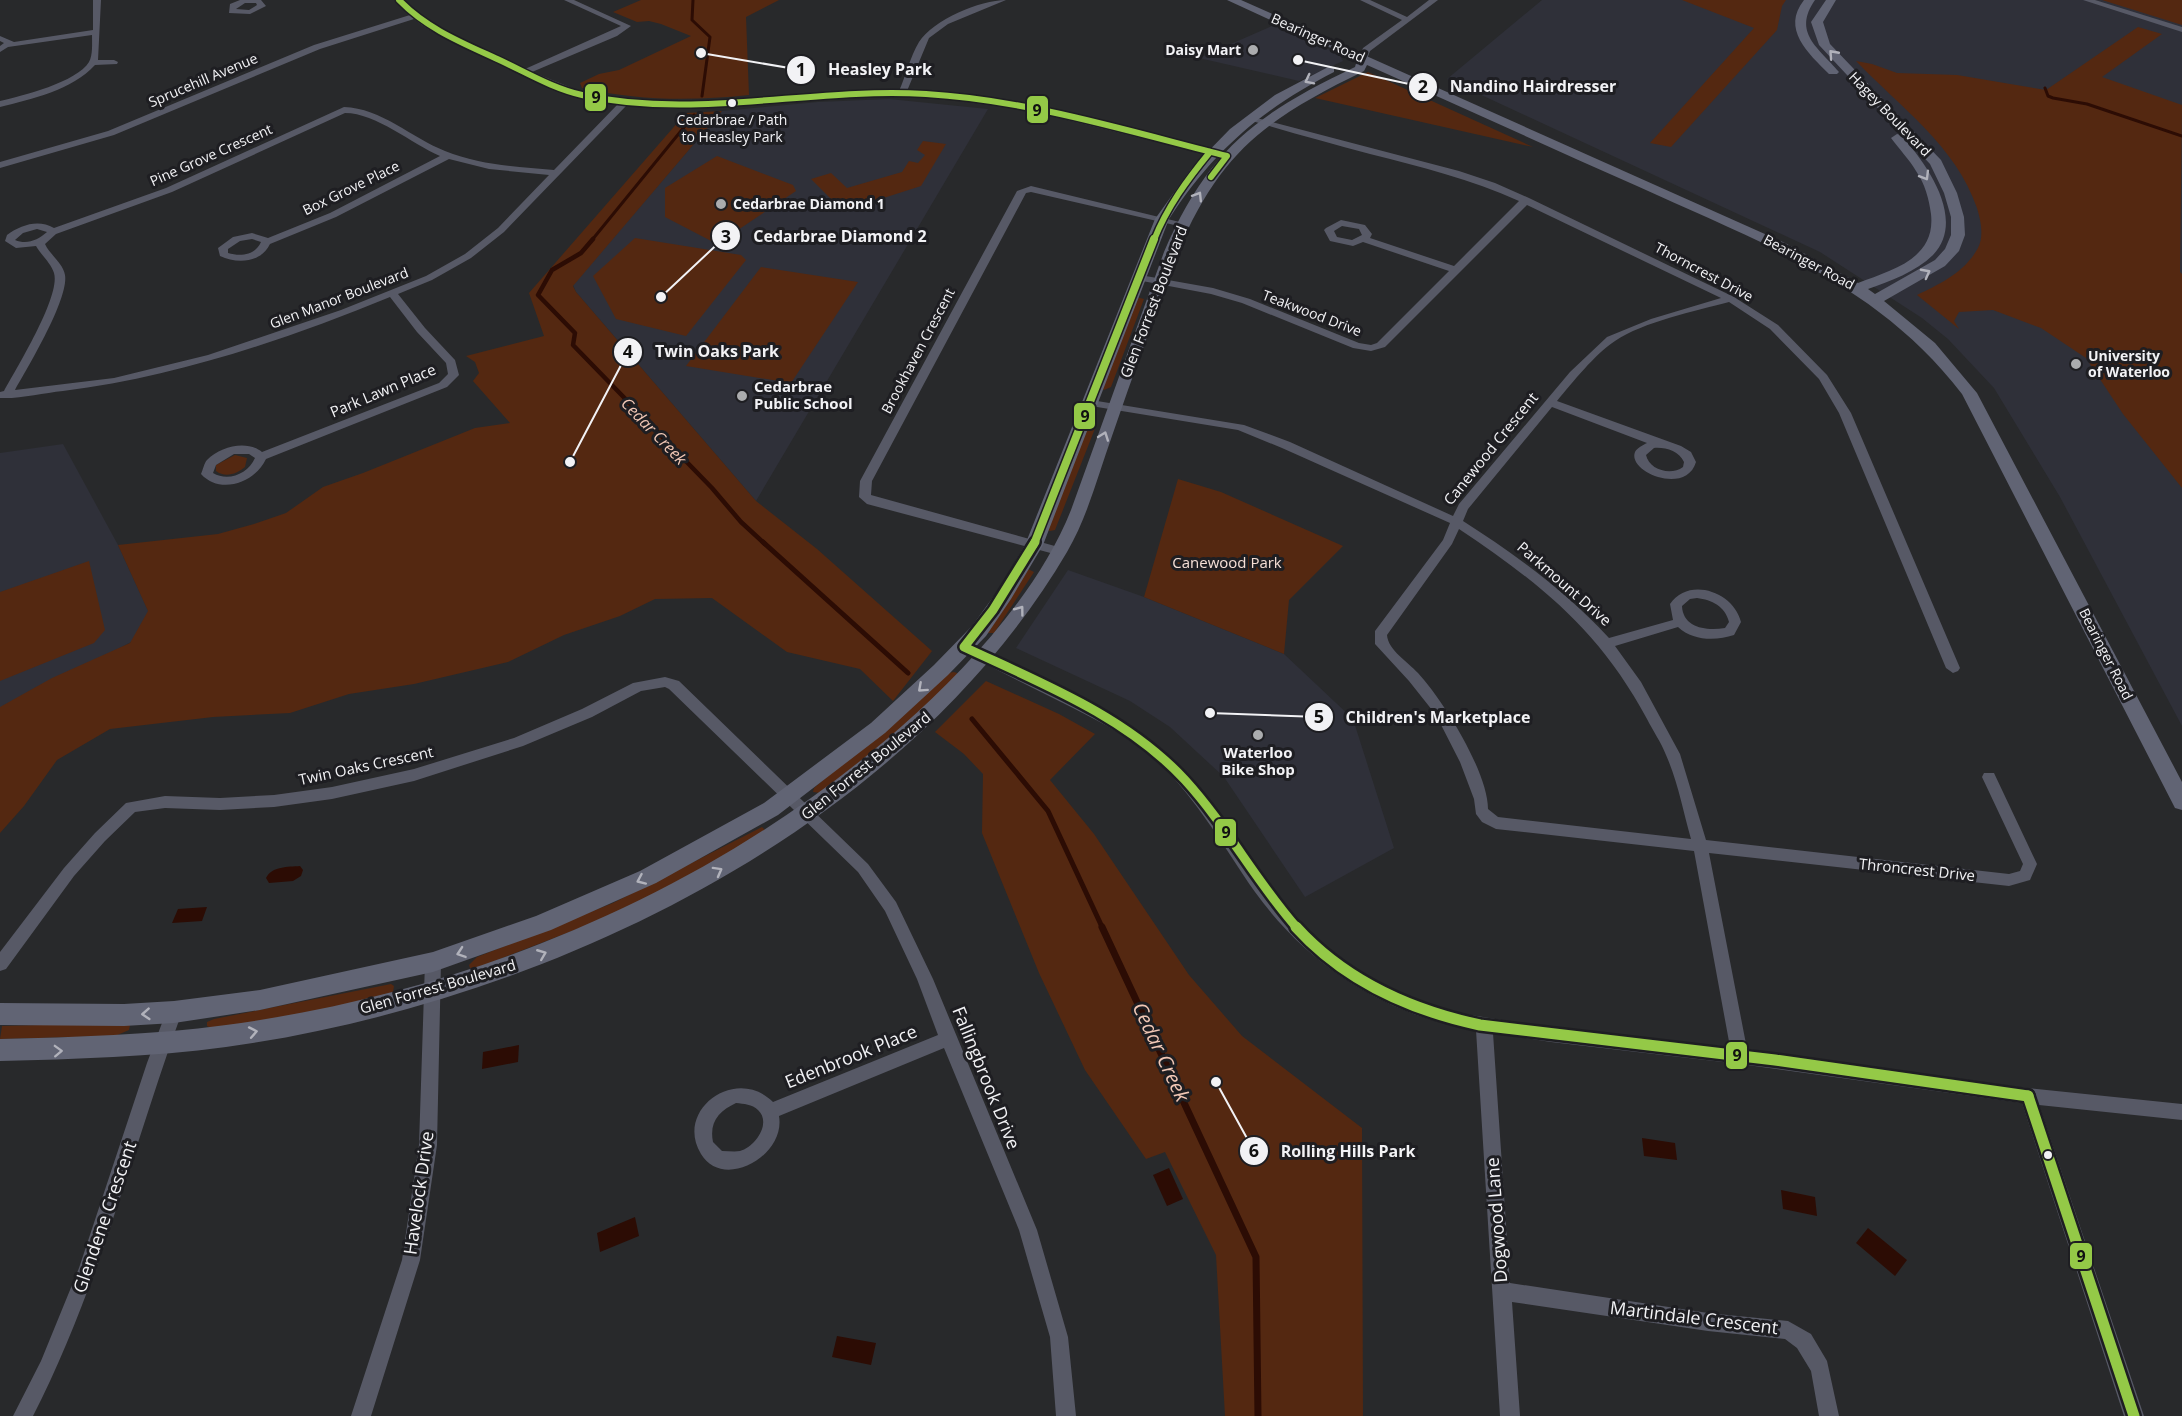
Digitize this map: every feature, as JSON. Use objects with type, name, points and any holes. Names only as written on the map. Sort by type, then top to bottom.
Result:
[{"type":"street","points":[[0,104],[28,98],[54,87],[84,71],[93,63],[96,48],[97,0]]},
{"type":"street","points":[[399,0],[415,16],[444,34],[525,72],[577,94],[624,103],[695,106],[830,94],[902,93],[1005,102],[1227,156]]},
{"type":"street","points":[[525,72],[614,34],[627,26],[568,0]]},
{"type":"street","points":[[902,93],[922,42],[952,19],[1002,0]]},
{"type":"street","name":"Bearinger Road","points":[[1232,0],[1821,265],[1859,288],[1933,348],[1953,370],[1969,393],[2182,802]]},
{"type":"street","points":[[1364,0],[1408,20]]},
{"type":"street","points":[[1364,59],[1366,50],[1434,0]]},
{"type":"street","name":"Hagey Boulevard","points":[[1809,0],[1804,5],[1799,21],[1802,37],[1812,51],[1890,130],[1913,158],[1930,184],[1939,222],[1931,250],[1919,260],[1859,288]]},
{"type":"street","name":"Hagey Boulevard","points":[[1831,0],[1817,22],[1825,45],[1936,164],[1953,197],[1960,225],[1950,256],[1874,300]]},
{"type":"street","points":[[2087,0],[2182,30]]},
{"type":"street","name":"Sprucehill Avenue","points":[[0,165],[111,133],[317,47],[415,16]]},
{"type":"street","points":[[0,50],[9,45],[95,32]]},
{"type":"street","points":[[0,38],[9,40],[9,45]]},
{"type":"street","name":"Glen Forrest Boulevard","points":[[0,1014],[124,1015],[174,1012],[260,1000],[433,963],[543,923],[648,877],[771,809],[878,728],[964,647],[986,622],[1034,545],[1162,219],[1180,190],[1210,152],[1260,110],[1305,82],[1349,62],[1364,59]]},
{"type":"street","name":"Glen Forrest Boulevard","points":[[0,1050],[57,1051],[161,1044],[238,1035],[302,1023],[433,991],[524,962],[609,926],[729,864],[807,814],[900,742],[958,686],[985,657],[1026,602],[1069,535],[1149,315],[1158,282],[1183,224],[1205,185],[1227,156],[1267,122],[1326,85],[1360,69],[1364,59]]},
{"type":"street","points":[[93,63],[114,62]]},
{"type":"street","name":"Glen Manor Boulevard","points":[[4,395],[93,385],[159,371],[264,340],[393,294],[429,278],[468,256],[501,230],[624,103]]},
{"type":"street","name":"Pine Grove Crescent","points":[[40,243],[53,232],[169,190],[344,110],[359,110],[447,156],[471,164],[554,173]]},
{"type":"street","name":"Thorncrest Drive","points":[[1252,118],[1312,137],[1456,172],[1526,200],[1730,299],[1774,327],[1823,377],[1845,412],[1953,668]]},
{"type":"street","name":"Box Grove Place","points":[[266,242],[333,215],[447,156]]},
{"type":"street","name":"Brookhaven Crescent","points":[[1058,551],[871,501],[865,496],[866,481],[1022,191],[1031,189],[1183,224]]},
{"type":"street","name":"Teakwood Drive","points":[[1140,278],[1214,291],[1246,301],[1357,346],[1371,348],[1381,345],[1526,200]]},
{"type":"street","points":[[4,395],[54,304],[60,287],[60,275],[43,254],[40,243],[16,245],[10,241],[10,237],[20,230],[40,225],[53,232]]},
{"type":"street","points":[[1365,239],[1455,270]]},
{"type":"street","name":"Park Lawn Place","points":[[261,457],[442,385],[454,375],[451,362],[421,330],[393,294]]},
{"type":"street","name":"Canewood Crescent","points":[[1700,846],[1534,828],[1496,823],[1487,818],[1482,810],[1481,798],[1467,762],[1442,712],[1414,676],[1381,644],[1380,634],[1448,541],[1463,507],[1574,374],[1611,339],[1656,320],[1730,299]]},
{"type":"street","points":[[1550,402],[1661,444]]},
{"type":"street","name":"Parkmount Drive","points":[[1091,403],[1240,426],[1455,521],[1516,561],[1582,617],[1606,644],[1636,686],[1672,754],[1684,786],[1700,846],[1740,1056]]},
{"type":"street","points":[[1694,594],[1714,597],[1723,602],[1735,618],[1734,625],[1729,632],[1718,635],[1694,632],[1681,622],[1675,611],[1676,604],[1680,598],[1694,594]]},
{"type":"street","points":[[1606,644],[1681,622]]},
{"type":"street","points":[[964,647],[1110,721],[1158,754],[1207,807],[1262,889],[1304,938],[1332,962],[1362,982],[1400,1002],[1446,1018],[1551,1035],[1740,1056],[2028,1096],[2182,1112]]},
{"type":"street","name":"Twin Oaks Crescent","points":[[0,964],[69,872],[131,807],[165,802],[220,804],[274,801],[332,793],[414,775],[526,739],[587,713],[638,687],[664,682],[674,685],[789,795]]},
{"type":"street","name":"Throncrest Drive","points":[[1700,846],[2009,880],[2025,876],[2030,864],[1989,777]]},
{"type":"street","name":"Fallingbrook Drive","points":[[789,795],[863,868],[883,894],[925,979],[1028,1230],[1059,1337],[1066,1416]]},
{"type":"street","name":"Havelock Drive","points":[[361,1416],[411,1260],[428,1145],[433,963]]},
{"type":"street","name":"Glendene Crescent","points":[[22,1416],[46,1375],[69,1321],[140,1115],[161,1044],[174,1012]]},
{"type":"street","name":"Dogwood Lane","points":[[1484,1024],[1510,1416]]},
{"type":"street","name":"Edenbrook Place","points":[[770,1111],[948,1039]]},
{"type":"street","points":[[2028,1096],[2134,1416]]},
{"type":"street","name":"Martindale Crescent","points":[[1502,1291],[1708,1322],[1788,1330],[1804,1341],[1821,1368],[1829,1416]]},
{"type":"shaded area","name":"University of Waterloo","points":[[1542,0],[2182,0],[2182,726],[2060,497],[1994,388],[1948,339],[1922,318],[1820,252],[1447,79]]},
{"type":"shaded area","points":[[1274,25],[1339,54],[1343,61],[1299,81],[1199,58]]},
{"type":"shaded area","name":"Cedarbrae Public School","points":[[889,99],[988,109],[756,501],[576,292],[573,285],[722,111],[818,102]]},
{"type":"shaded area","points":[[63,444],[118,545],[151,617],[142,636],[0,713],[0,453]]},
{"type":"shaded area","points":[[1068,570],[1144,597],[1284,654],[1353,719],[1394,848],[1305,897],[1224,777],[1170,727],[1130,701],[1016,648]]},
{"type":"shaded area","points":[[300,866],[303,870],[301,876],[293,881],[269,883],[266,878],[276,869]]},
{"type":"shaded area","points":[[207,907],[202,921],[172,923],[178,909]]},
{"type":"shaded area","points":[[519,1045],[518,1062],[482,1069],[483,1052]]},
{"type":"shaded area","points":[[1642,1138],[1675,1143],[1677,1160],[1644,1156]]},
{"type":"shaded area","points":[[1169,1168],[1183,1199],[1167,1206],[1153,1175]]},
{"type":"shaded area","points":[[1781,1190],[1815,1197],[1817,1216],[1783,1209]]},
{"type":"shaded area","points":[[635,1217],[639,1236],[600,1252],[597,1233]]},
{"type":"shaded area","points":[[1868,1228],[1907,1260],[1895,1276],[1856,1243]]},
{"type":"shaded area","points":[[837,1336],[876,1343],[871,1365],[832,1357]]},
{"type":"green space","points":[[641,0],[779,0],[746,17],[749,95],[666,99],[582,88],[580,83],[599,74],[619,70],[691,36],[661,24],[649,21],[637,22],[613,12]]},
{"type":"green space","points":[[1682,0],[1786,0],[1782,6],[1777,30],[1671,147],[1650,143],[1754,28]]},
{"type":"green space","points":[[2102,0],[2182,0],[2182,25]]},
{"type":"green space","points":[[2138,27],[2162,34],[2102,77],[2182,105],[2180,272],[2182,274],[2182,488],[2123,414],[2086,358],[2041,328],[1993,310],[1959,312],[1954,321],[1959,329],[1917,295],[1959,271],[1973,256],[1981,239],[1977,208],[1968,186],[1941,146],[1856,61],[1897,73],[1957,75],[2046,90]]},
{"type":"green space","points":[[1368,72],[1533,147],[1315,98]]},
{"type":"green space","points":[[722,111],[573,286],[756,501],[817,549],[932,651],[893,701],[860,669],[787,652],[712,598],[655,599],[620,616],[564,635],[508,662],[414,684],[349,694],[290,713],[213,717],[110,729],[57,760],[24,806],[0,833],[0,707],[52,678],[130,643],[148,611],[118,545],[218,534],[254,524],[286,513],[323,487],[475,428],[510,423],[473,381],[479,373],[475,362],[466,356],[544,336],[529,293],[686,113]]},
{"type":"green space","points":[[923,141],[946,144],[921,186],[843,211],[811,179],[831,173],[847,188],[902,172],[909,161],[918,163],[925,155],[917,150]]},
{"type":"green space","name":"Cedarbrae Diamond 1","points":[[717,156],[793,185],[796,191],[717,244],[665,217],[665,188]]},
{"type":"green space","points":[[635,238],[741,255],[746,260],[686,336],[616,319],[593,276]]},
{"type":"green space","points":[[761,267],[858,282],[791,383],[686,366]]},
{"type":"green space","points":[[1136,297],[1144,299],[1111,387],[1104,390],[1101,388]]},
{"type":"green space","points":[[1089,423],[1096,426],[1055,530],[1046,530]]},
{"type":"green space","points":[[235,455],[247,458],[245,467],[231,474],[216,471],[216,465]]},
{"type":"green space","name":"Canewood Park","points":[[1178,479],[1221,492],[1343,546],[1289,600],[1284,654],[1144,597]]},
{"type":"green space","points":[[89,561],[105,630],[94,643],[0,681],[0,592]]},
{"type":"green space","points":[[1028,569],[1034,572],[994,633],[986,633]]},
{"type":"green space","points":[[948,673],[957,673],[957,678],[893,735],[821,793],[813,792],[814,788]]},
{"type":"green space","points":[[986,681],[1059,714],[1095,734],[1050,780],[1094,834],[1189,975],[1242,1036],[1362,1128],[1363,1416],[1225,1416],[1216,1255],[1165,1152],[1146,1159],[1085,1070],[1039,973],[982,833],[983,774],[964,754],[935,732]]},
{"type":"green space","points":[[762,827],[765,830],[723,857],[619,913],[474,969],[470,968],[469,965],[477,957],[613,903]]},
{"type":"green space","points":[[391,984],[394,986],[393,992],[312,1013],[213,1029],[207,1026],[207,1022],[214,1019]]},
{"type":"green space","points":[[121,1023],[130,1025],[129,1030],[115,1036],[0,1039],[2,1026]]},
{"type":"waterway","name":"Cedar Creek","points":[[693,0],[692,20],[710,37],[702,96]]},
{"type":"waterway","points":[[2045,88],[2048,96],[2053,98],[2087,104],[2182,136]]},
{"type":"waterway","name":"Cedar Creek","points":[[592,240],[694,115]]},
{"type":"waterway","name":"Cedar Creek","points":[[593,239],[581,253],[552,270],[538,295],[575,333],[573,345],[712,488],[741,522],[765,544]]},
{"type":"waterway","name":"Cedar Creek","points":[[763,542],[908,673]]},
{"type":"waterway","name":"Cedar Creek","points":[[972,719],[1048,811],[1103,929]]},
{"type":"waterway","name":"Cedar Creek","points":[[1102,927],[1256,1257],[1258,1416]]},
{"type":"transit line","name":"9","points":[[399,0],[420,19],[444,34],[548,84],[582,95],[625,102],[668,105],[883,93],[964,98],[1040,110],[1227,156],[1211,177]]},
{"type":"transit line","name":"9","points":[[1210,152],[1185,182],[1162,219],[1034,545],[993,610],[964,647],[1100,714],[1150,748],[1196,792],[1255,876],[1299,930],[1324,954],[1351,974],[1380,992],[1412,1006],[1445,1018],[1480,1025],[1775,1060],[2028,1096]]},
{"type":"transit line","name":"9","points":[[2028,1096],[2134,1416]]},
{"type":"place","name":"Daisy Mart","points":[[1253,50]]},
{"type":"place","name":"Heasley Park","points":[[701,53]]},
{"type":"place","name":"Nandino Hairdresser","points":[[1298,60]]},
{"type":"place","name":"Cedarbrae / Path to Heasley Park","points":[[732,103]]},
{"type":"place","name":"Cedarbrae Diamond 1","points":[[721,204]]},
{"type":"place","name":"Cedarbrae Diamond 2","points":[[661,297]]},
{"type":"place","name":"University of Waterloo","points":[[2076,364]]},
{"type":"place","name":"Cedarbrae Public School","points":[[742,396]]},
{"type":"place","name":"Twin Oaks Park","points":[[570,462]]},
{"type":"place","name":"Children's Marketplace","points":[[1210,713]]},
{"type":"place","name":"Waterloo Bike Shop","points":[[1258,735]]},
{"type":"place","name":"Rolling Hills Park","points":[[1216,1082]]}]
